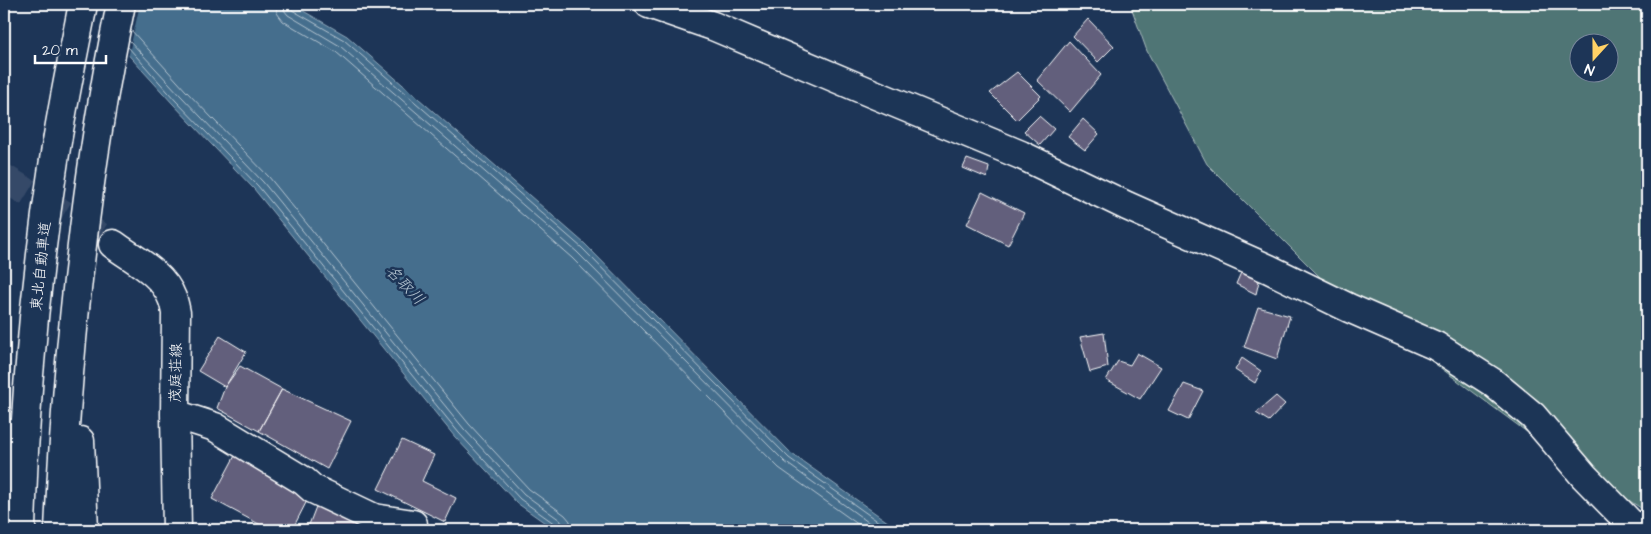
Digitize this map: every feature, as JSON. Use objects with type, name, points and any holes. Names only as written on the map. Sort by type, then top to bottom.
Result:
[{"type":"main road","points":[[4,475],[29,250],[76,4]]},
{"type":"main road","name":"東北自動車道","points":[[21,530],[30,367],[62,77],[83,4]]},
{"type":"main road","points":[[59,530],[68,375],[88,198],[100,114],[121,4]]},
{"type":"main road","points":[[649,4],[713,26],[1021,155],[1127,206],[1270,269],[1349,308],[1436,346],[1484,377],[1533,416],[1584,476],[1637,530]]},
{"type":"main road","points":[[84,530],[80,463],[80,389],[88,198]]},
{"type":"main road","name":"茂庭荘線","points":[[113,244],[163,282],[172,297],[176,314],[177,530]]},
{"type":"main road","points":[[175,414],[215,427],[304,481],[313,490],[374,518],[413,524],[411,530]]},
{"type":"green space","points":[[1130,4],[1647,4],[1647,512],[1551,450],[1325,282],[1207,164],[1147,51]]},
{"type":"water","name":"名取川","points":[[82,4],[291,4],[347,36],[585,244],[792,454],[899,530],[555,530],[517,503],[455,437],[254,189]]},
{"type":"pier","points":[[140,4],[128,58],[80,5]]},
{"type":"building","points":[[1088,19],[1114,46],[1098,62],[1073,36]]},
{"type":"building","points":[[1069,41],[1101,75],[1070,112],[1037,80]]},
{"type":"building","points":[[1017,72],[1041,96],[1017,120],[990,93]]},
{"type":"building","points":[[1039,116],[1054,129],[1040,145],[1024,131]]},
{"type":"building","points":[[1083,119],[1099,134],[1085,150],[1068,137]]},
{"type":"building","points":[[967,159],[989,167],[987,178],[963,168]]},
{"type":"building","points":[[982,192],[1024,213],[1008,245],[967,224]]},
{"type":"building","points":[[1243,268],[1260,277],[1256,294],[1236,284]]},
{"type":"building","points":[[1258,307],[1290,316],[1277,359],[1244,347]]},
{"type":"building","points":[[1104,333],[1108,367],[1090,372],[1080,337]]},
{"type":"building","points":[[220,336],[246,352],[225,387],[198,371]]},
{"type":"building","points":[[1137,353],[1161,367],[1140,399],[1106,380],[1118,361],[1130,365]]},
{"type":"building","points":[[1242,358],[1261,371],[1255,383],[1235,370]]},
{"type":"building","points":[[240,366],[282,389],[259,431],[217,408],[225,387]]},
{"type":"building","points":[[1184,384],[1203,391],[1188,420],[1169,411]]},
{"type":"building","points":[[282,389],[351,421],[327,469],[259,431]]},
{"type":"building","points":[[1276,396],[1285,404],[1269,421],[1256,413]]},
{"type":"building","points":[[402,440],[434,455],[422,481],[456,498],[445,522],[378,489]]},
{"type":"building","points":[[238,450],[313,489],[292,530],[270,530],[212,499]]},
{"type":"building","points":[[317,504],[373,530],[307,530]]},
{"type":"tunnel","points":[[4,178],[113,244]]}]
